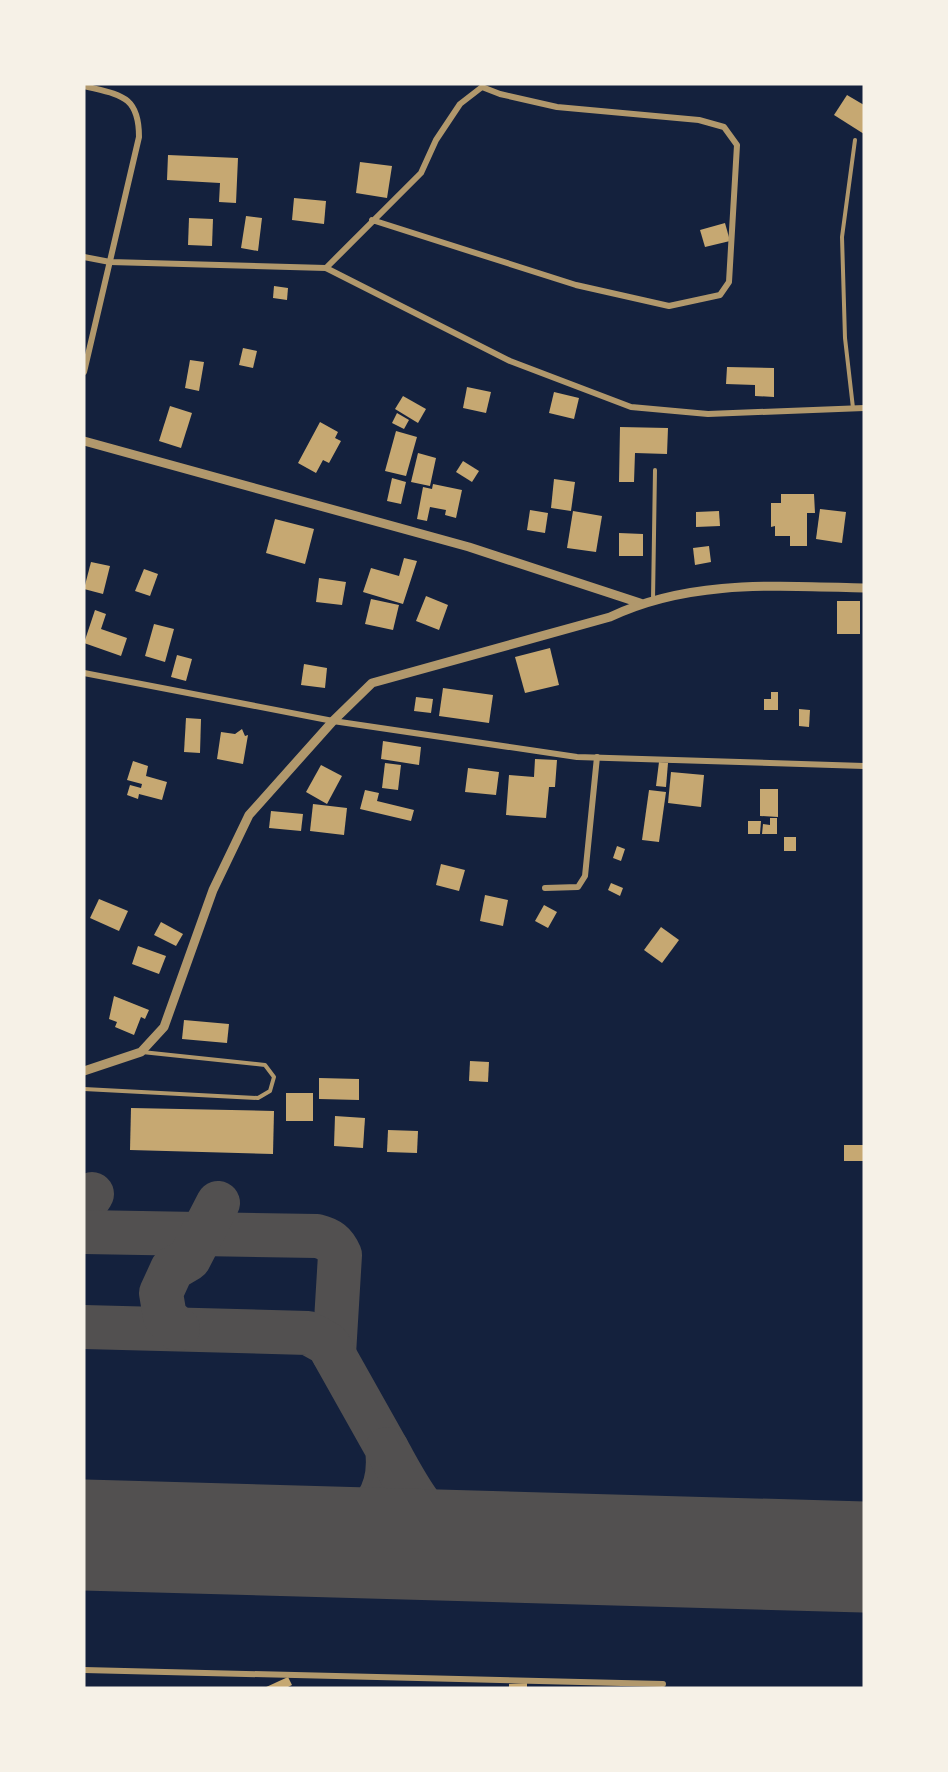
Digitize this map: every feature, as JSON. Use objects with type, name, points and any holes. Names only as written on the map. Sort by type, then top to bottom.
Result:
[{"type":"street","points":[[84,86],[123,95],[139,117],[139,137],[84,372]]},
{"type":"street","points":[[326,268],[372,220],[421,172],[436,140],[460,104],[482,87],[500,94],[557,107],[699,120],[724,127],[737,145],[729,282],[720,295],[669,306],[576,285],[372,220]]},
{"type":"street","points":[[84,257],[110,262],[326,268],[510,362],[631,407],[708,414],[864,408]]},
{"type":"street","points":[[84,441],[469,547],[640,603]]},
{"type":"street","points":[[84,1071],[141,1052],[164,1026],[213,891],[249,814],[333,721],[372,683],[610,617],[640,603],[706,588],[864,588]]},
{"type":"street","points":[[84,673],[333,721],[577,757],[864,766]]},
{"type":"street","points":[[545,888],[578,887],[585,876],[597,757]]},
{"type":"street","points":[[84,1670],[663,1683]]},
{"type":"lane","points":[[853,408],[845,338],[842,237],[855,140]]},
{"type":"lane","points":[[652,601],[655,470]]},
{"type":"lane","points":[[84,1089],[258,1098],[270,1090],[274,1077],[265,1065],[141,1052]]},
{"type":"building","points":[[847,95],[864,105],[864,134],[834,115]]},
{"type":"building","points":[[168,155],[238,158],[236,203],[219,202],[220,183],[167,180]]},
{"type":"building","points":[[360,162],[392,166],[387,198],[356,193]]},
{"type":"building","points":[[294,198],[326,201],[324,224],[292,220]]},
{"type":"building","points":[[246,216],[262,218],[258,251],[241,248]]},
{"type":"building","points":[[189,218],[213,219],[212,246],[188,245]]},
{"type":"building","points":[[725,223],[730,241],[705,247],[700,230]]},
{"type":"building","points":[[274,286],[288,288],[287,300],[273,298]]},
{"type":"building","points":[[243,348],[257,351],[253,368],[239,365]]},
{"type":"building","points":[[190,360],[204,362],[199,391],[185,388]]},
{"type":"building","points":[[727,367],[774,368],[774,397],[755,396],[755,385],[726,384]]},
{"type":"building","points":[[467,387],[491,392],[486,413],[463,408]]},
{"type":"building","points":[[554,392],[579,398],[574,419],[549,413]]},
{"type":"building","points":[[403,396],[426,409],[418,423],[395,409]]},
{"type":"building","points":[[170,406],[192,413],[181,448],[159,441]]},
{"type":"building","points":[[397,413],[409,420],[404,429],[392,423]]},
{"type":"building","points":[[320,422],[338,432],[335,438],[341,441],[329,463],[323,460],[316,473],[298,463]]},
{"type":"building","points":[[620,427],[668,428],[667,454],[635,453],[634,482],[619,482]]},
{"type":"building","points":[[396,431],[417,437],[406,476],[385,471]]},
{"type":"building","points":[[418,453],[436,458],[430,486],[411,482]]},
{"type":"building","points":[[463,461],[479,471],[472,482],[456,472]]},
{"type":"building","points":[[392,478],[406,482],[401,504],[387,501]]},
{"type":"building","points":[[554,479],[575,482],[571,511],[551,508]]},
{"type":"building","points":[[433,484],[462,490],[456,518],[445,515],[446,510],[430,507],[427,521],[417,519],[423,487],[432,489]]},
{"type":"building","points":[[781,494],[814,494],[815,513],[807,513],[807,546],[790,546],[790,536],[775,536],[775,526],[771,527],[771,503],[781,503]]},
{"type":"building","points":[[820,509],[846,512],[842,543],[816,539]]},
{"type":"building","points":[[530,510],[548,513],[545,533],[527,530]]},
{"type":"building","points":[[573,511],[602,516],[596,552],[567,548]]},
{"type":"building","points":[[719,511],[720,526],[696,527],[696,512]]},
{"type":"building","points":[[275,519],[314,529],[305,564],[266,553]]},
{"type":"building","points":[[619,533],[643,534],[643,556],[619,556]]},
{"type":"building","points":[[709,546],[711,562],[695,565],[693,548]]},
{"type":"building","points":[[404,558],[417,561],[403,604],[363,592],[371,568],[399,576]]},
{"type":"building","points":[[91,562],[110,566],[103,594],[84,589]]},
{"type":"building","points":[[144,569],[158,574],[150,596],[135,591]]},
{"type":"building","points":[[319,578],[346,582],[342,605],[316,602]]},
{"type":"building","points":[[426,596],[448,605],[439,630],[416,621]]},
{"type":"building","points":[[371,599],[399,605],[393,630],[365,624]]},
{"type":"building","points":[[837,601],[860,601],[860,634],[837,634]]},
{"type":"building","points":[[95,610],[106,614],[101,629],[127,638],[121,656],[84,643]]},
{"type":"building","points":[[154,624],[174,629],[165,662],[145,656]]},
{"type":"building","points":[[550,648],[559,685],[525,693],[515,657]]},
{"type":"building","points":[[177,655],[192,659],[186,681],[171,677]]},
{"type":"building","points":[[304,664],[327,668],[325,688],[301,685]]},
{"type":"building","points":[[443,688],[493,695],[489,723],[439,716]]},
{"type":"building","points":[[771,692],[778,692],[778,710],[764,710],[764,699],[771,699]]},
{"type":"building","points":[[416,697],[433,699],[431,713],[414,711]]},
{"type":"building","points":[[799,709],[810,710],[809,727],[799,726]]},
{"type":"building","points":[[186,718],[201,719],[200,753],[184,752]]},
{"type":"building","points":[[242,729],[245,736],[248,735],[243,764],[217,759],[221,732],[235,734]]},
{"type":"building","points":[[383,741],[421,747],[419,765],[381,759]]},
{"type":"building","points":[[535,759],[557,760],[555,787],[549,787],[546,818],[506,815],[509,775],[534,777]]},
{"type":"building","points":[[133,761],[148,766],[146,776],[167,782],[162,800],[139,794],[138,799],[127,795],[130,785],[141,788],[142,784],[127,780]]},
{"type":"building","points":[[659,762],[668,763],[666,787],[656,786]]},
{"type":"building","points":[[385,763],[401,765],[398,790],[382,788]]},
{"type":"building","points":[[321,765],[342,776],[327,804],[306,792]]},
{"type":"building","points":[[468,768],[499,772],[496,795],[465,792]]},
{"type":"building","points":[[671,772],[704,775],[701,807],[668,803]]},
{"type":"building","points":[[760,789],[778,789],[778,817],[760,816]]},
{"type":"building","points":[[365,790],[379,793],[377,801],[414,810],[411,821],[360,809]]},
{"type":"building","points":[[649,790],[666,792],[659,842],[642,840]]},
{"type":"building","points":[[313,804],[347,808],[344,835],[310,831]]},
{"type":"building","points":[[271,811],[303,814],[301,831],[269,828]]},
{"type":"building","points":[[770,818],[777,818],[777,834],[762,834],[763,824],[770,825]]},
{"type":"building","points":[[748,821],[761,821],[760,834],[748,834]]},
{"type":"building","points":[[784,837],[796,837],[796,851],[784,851]]},
{"type":"building","points":[[617,846],[625,849],[621,861],[613,858]]},
{"type":"building","points":[[441,864],[465,870],[459,891],[436,885]]},
{"type":"building","points":[[611,883],[623,888],[620,896],[608,890]]},
{"type":"building","points":[[485,895],[508,900],[503,926],[480,921]]},
{"type":"building","points":[[99,899],[128,911],[119,931],[90,918]]},
{"type":"building","points":[[544,905],[557,912],[548,928],[535,921]]},
{"type":"building","points":[[161,922],[183,934],[176,946],[154,935]]},
{"type":"building","points":[[661,927],[679,940],[662,963],[644,950]]},
{"type":"building","points":[[138,946],[166,956],[159,974],[132,964]]},
{"type":"building","points":[[114,996],[149,1010],[145,1019],[141,1017],[134,1035],[115,1027],[117,1022],[109,1019]]},
{"type":"building","points":[[184,1020],[229,1024],[227,1043],[182,1039]]},
{"type":"building","points":[[470,1061],[489,1062],[488,1082],[469,1081]]},
{"type":"building","points":[[319,1078],[359,1079],[359,1100],[319,1099]]},
{"type":"building","points":[[286,1093],[313,1093],[313,1121],[286,1121]]},
{"type":"building","points":[[131,1108],[274,1111],[273,1154],[130,1150]]},
{"type":"building","points":[[335,1116],[365,1118],[363,1148],[334,1146]]},
{"type":"building","points":[[388,1130],[418,1131],[417,1153],[387,1152]]},
{"type":"building","points":[[844,1145],[864,1145],[864,1161],[844,1161]]},
{"type":"building","points":[[288,1677],[292,1685],[286,1688],[264,1688]]},
{"type":"building","points":[[527,1683],[527,1688],[509,1688],[509,1684]]},
{"type":"taxiway","points":[[84,1206],[92,1194]]},
{"type":"taxiway","points":[[178,1329],[165,1317],[161,1293],[172,1269],[189,1259],[218,1203]]},
{"type":"taxiway","points":[[84,1232],[317,1236],[325,1239],[336,1247],[340,1255],[334,1354]]},
{"type":"taxiway","points":[[84,1327],[308,1333],[328,1344],[387,1449],[388,1466],[382,1493],[376,1504],[357,1524],[333,1542]]},
{"type":"taxiway","points":[[387,1449],[413,1494],[433,1520],[459,1539],[476,1546]]},
{"type":"runway","points":[[84,1535],[864,1557]]}]
